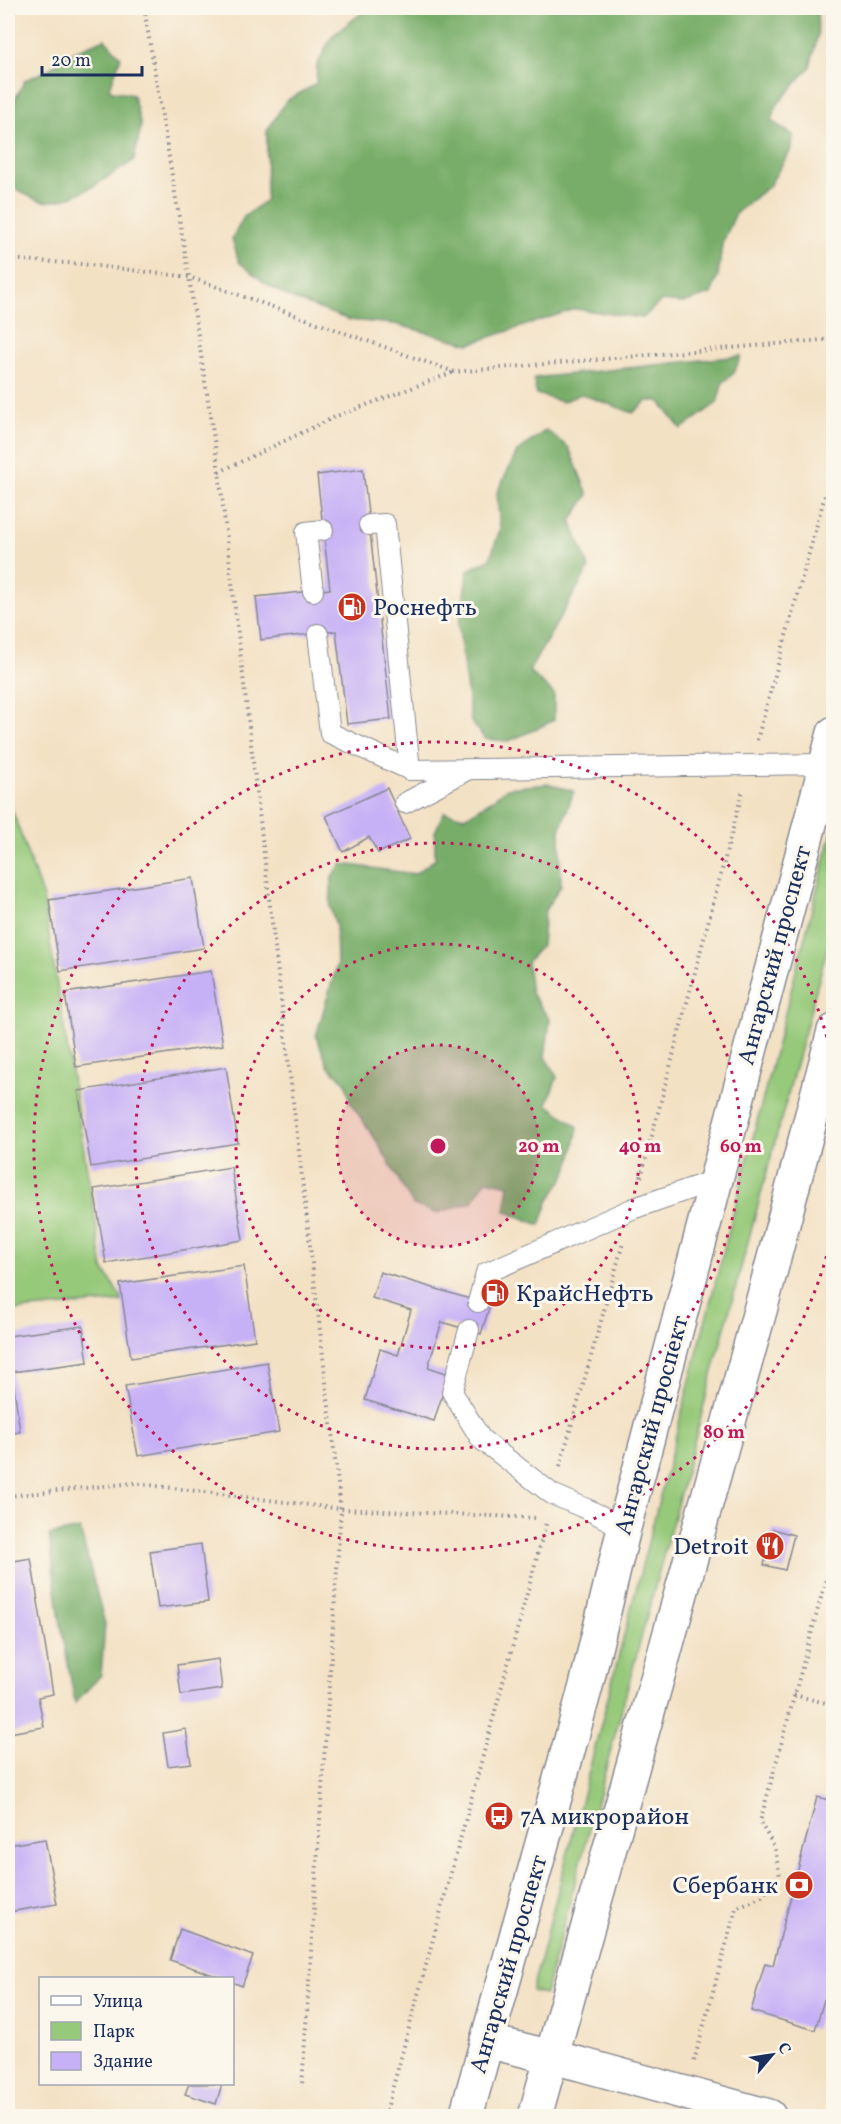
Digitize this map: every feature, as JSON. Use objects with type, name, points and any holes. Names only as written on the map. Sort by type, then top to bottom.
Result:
[{"type":"street","name":"Ангарский проспект","points":[[466,2116],[586,1686],[624,1528],[834,733]]},
{"type":"street","points":[[535,2116],[761,1307],[834,1031]]},
{"type":"street","points":[[486,2041],[551,2056],[769,2116]]},
{"type":"lane","points":[[369,525],[385,524],[382,567],[394,676],[410,770]]},
{"type":"lane","points":[[317,580],[306,532],[323,530]]},
{"type":"lane","points":[[325,640],[334,686],[330,733],[410,770],[824,764]]},
{"type":"lane","points":[[405,803],[470,769]]},
{"type":"lane","points":[[478,1302],[486,1273],[632,1209],[715,1180]]},
{"type":"lane","points":[[469,1330],[452,1392],[481,1439],[552,1494],[624,1528]]},
{"type":"path","points":[[144,8],[219,472],[340,1509],[302,2085]]},
{"type":"path","points":[[8,259],[81,264],[189,277],[454,372]]},
{"type":"path","points":[[219,472],[337,416],[454,372],[834,339]]},
{"type":"path","points":[[552,1494],[632,1209],[750,765],[834,463]]},
{"type":"path","points":[[8,1496],[133,1483],[340,1509],[548,1518],[385,2116]]},
{"type":"path","points":[[685,2093],[736,1908],[762,1896],[780,1877],[775,1848],[760,1822],[834,1551]]},
{"type":"path","points":[[794,1695],[834,1705]]},
{"type":"green space","points":[[368,8],[817,8],[818,35],[810,67],[777,105],[771,121],[793,135],[792,148],[769,186],[736,213],[722,244],[718,276],[711,294],[683,303],[661,301],[643,318],[575,309],[469,344],[395,324],[349,320],[288,297],[266,284],[239,262],[232,238],[244,217],[266,200],[267,131],[286,101],[316,84],[317,65],[332,36]]},
{"type":"green space","points":[[105,39],[121,57],[109,90],[133,95],[141,126],[134,160],[90,188],[65,199],[41,201],[28,196],[8,184],[8,88],[14,101],[25,80],[48,70],[66,55]]},
{"type":"green space","points":[[741,356],[734,373],[723,382],[717,403],[681,429],[659,401],[647,401],[633,413],[581,394],[562,402],[536,394],[534,378]]},
{"type":"green space","points":[[546,430],[569,448],[588,495],[571,521],[589,568],[529,671],[554,694],[554,720],[509,741],[485,739],[471,722],[461,647],[459,625],[468,570],[490,559],[500,529],[497,493],[517,452]]},
{"type":"green space","points":[[548,784],[574,791],[560,830],[561,886],[545,910],[542,945],[527,962],[531,993],[550,1020],[545,1057],[557,1077],[547,1104],[578,1127],[572,1157],[565,1176],[548,1202],[540,1225],[505,1211],[509,1185],[486,1180],[472,1202],[437,1213],[413,1205],[376,1140],[350,1102],[346,1083],[328,1066],[316,1036],[337,965],[336,925],[330,907],[332,876],[342,864],[415,874],[435,859],[435,832],[444,812],[465,817],[507,788]]},
{"type":"green space","points":[[8,798],[43,898],[103,1268],[123,1301],[8,1311]]},
{"type":"green space","points":[[833,828],[833,927],[545,1994],[532,1991]]},
{"type":"green space","points":[[80,1529],[105,1624],[101,1675],[75,1703],[59,1614],[49,1535]]},
{"type":"building","points":[[363,469],[391,719],[347,724],[336,631],[261,640],[256,597],[330,589],[317,475]]},
{"type":"building","points":[[387,788],[410,839],[378,853],[369,837],[343,852],[326,816]]},
{"type":"building","points":[[193,878],[204,948],[60,971],[49,900]]},
{"type":"building","points":[[211,971],[223,1045],[76,1067],[65,993]]},
{"type":"building","points":[[226,1067],[238,1143],[91,1167],[78,1091]]},
{"type":"building","points":[[231,1167],[243,1240],[106,1263],[94,1189]]},
{"type":"building","points":[[244,1266],[255,1340],[131,1358],[120,1284]]},
{"type":"building","points":[[380,1272],[490,1305],[481,1334],[442,1322],[428,1367],[449,1374],[434,1421],[365,1400],[380,1349],[398,1355],[411,1310],[372,1298]]},
{"type":"building","points":[[83,1326],[88,1362],[12,1372],[20,1432],[8,1434],[8,1349],[10,1349],[8,1336]]},
{"type":"building","points":[[267,1362],[279,1432],[138,1456],[125,1386]]},
{"type":"building","points":[[773,1529],[794,1535],[785,1570],[764,1565]]},
{"type":"building","points":[[201,1544],[208,1602],[158,1608],[150,1551]]},
{"type":"building","points":[[31,1558],[53,1694],[38,1697],[44,1727],[9,1733],[8,1562]]},
{"type":"building","points":[[218,1659],[222,1689],[181,1695],[177,1665]]},
{"type":"building","points":[[186,1729],[191,1763],[168,1766],[163,1733]]},
{"type":"building","points":[[817,1797],[834,1801],[834,2003],[824,2000],[815,2030],[751,2011],[765,1963],[773,1965]]},
{"type":"building","points":[[45,1839],[57,1904],[8,1912],[8,1845]]},
{"type":"building","points":[[180,1929],[253,1956],[242,1986],[234,1983],[234,1977],[219,1977],[170,1960]]},
{"type":"building","points":[[189,2085],[222,2085],[216,2104],[185,2094]]},
{"type":"place","name":"Роснефть","points":[[352,607]]},
{"type":"place","name":"КрайсНефть","points":[[495,1293]]},
{"type":"place","name":"Detroit","points":[[770,1546]]},
{"type":"place","name":"7А микрорайон","points":[[499,1816]]},
{"type":"place","name":"Сбербанк","points":[[799,1885]]}]
